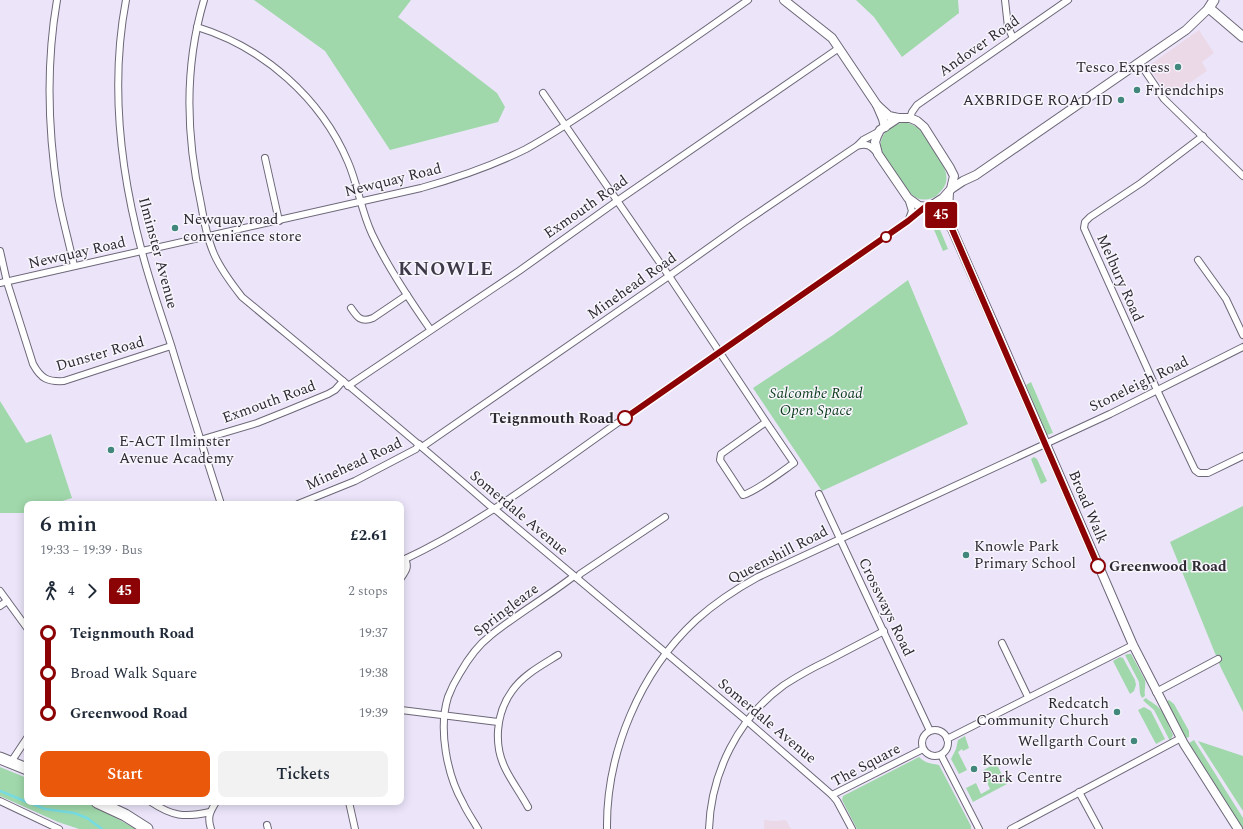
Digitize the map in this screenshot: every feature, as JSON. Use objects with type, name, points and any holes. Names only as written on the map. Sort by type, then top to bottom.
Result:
[{"type":"highway","points":[[0,758],[24,768]]},
{"type":"highway","points":[[103,805],[125,815],[147,829]]},
{"type":"main road","points":[[1212,4],[1243,38]]},
{"type":"street","points":[[57,0],[51,47],[51,144],[59,196],[74,266]]},
{"type":"street","name":"Ilminster Avenue","points":[[126,0],[118,71],[119,127],[127,183],[142,252],[220,501]]},
{"type":"street","name":"Somerdale Avenue","points":[[204,0],[192,56],[189,131],[196,180],[208,236],[222,270],[232,285],[242,297],[421,445],[493,508],[747,721],[832,795]]},
{"type":"street","name":"Newquay Road","points":[[0,283],[360,202],[443,182],[485,168],[526,148],[565,126],[748,0]]},
{"type":"street","points":[[784,0],[832,38],[877,105],[883,119],[883,129]]},
{"type":"street","points":[[1005,0],[1008,27],[1014,38]]},
{"type":"street","name":"Andover Road","points":[[910,118],[917,105],[1068,0]]},
{"type":"street","points":[[404,559],[455,532],[493,508],[720,353],[927,207],[943,198],[963,181],[970,178],[1189,27],[1212,4]]},
{"type":"street","points":[[197,27],[224,36],[249,50],[289,79],[322,116],[344,152],[372,234],[407,295],[430,330]]},
{"type":"street","name":"Exmouth Road","points":[[348,386],[518,271],[839,48]]},
{"type":"street","points":[[1139,62],[1164,99],[1243,176]]},
{"type":"street","points":[[542,92],[669,276],[794,463],[757,488],[743,494],[720,460],[720,454],[766,422]]},
{"type":"street","points":[[877,105],[889,116],[917,120],[924,127],[954,176],[950,191]]},
{"type":"street","points":[[878,154],[875,142],[877,136],[883,129],[898,118]]},
{"type":"street","name":"Minehead Road","points":[[305,501],[355,481],[416,449],[669,276],[742,224],[857,146],[863,140],[883,129]]},
{"type":"street","name":"Melbury Road","points":[[1203,136],[1140,183],[1090,217],[1085,222],[1084,228],[1195,470],[1199,474],[1208,473],[1243,456]]},
{"type":"street","points":[[857,146],[868,144],[873,148],[908,198],[912,211],[908,221]]},
{"type":"street","points":[[265,158],[279,221]]},
{"type":"street","points":[[950,168],[960,176],[970,178]]},
{"type":"street","name":"Broad Walk","points":[[950,191],[948,211],[952,229],[1046,443],[1132,645],[1181,738],[1238,829]]},
{"type":"street","points":[[908,198],[919,206],[927,207]]},
{"type":"street","name":"Broad Walk","points":[[927,207],[937,212],[945,219],[952,229]]},
{"type":"street","name":"Dunster Road","points":[[0,251],[7,282],[33,364],[38,373],[45,379],[54,382],[64,381],[171,346]]},
{"type":"street","points":[[1198,260],[1226,299],[1243,336]]},
{"type":"street","points":[[351,308],[361,319],[367,320],[373,318],[407,295]]},
{"type":"street","name":"Stoneleigh Road","points":[[1046,443],[1110,414],[1243,347]]},
{"type":"street","name":"Exmouth Road","points":[[200,440],[257,423],[287,411],[328,394],[343,381]]},
{"type":"street","name":"Queenshill Road","points":[[607,829],[610,788],[620,742],[626,725],[638,698],[651,675],[681,635],[696,620],[717,603],[758,577],[1046,443]]},
{"type":"street","name":"Crossways Road","points":[[819,494],[930,731]]},
{"type":"street","name":"Springleaze","points":[[478,829],[462,802],[453,781],[446,755],[443,729],[448,698],[456,679],[466,662],[475,650],[489,636],[665,518]]},
{"type":"street","points":[[404,562],[407,567],[404,572]]},
{"type":"street","points":[[0,591],[24,624]]},
{"type":"street","points":[[0,606],[7,600]]},
{"type":"street","points":[[709,829],[713,794],[719,771],[729,749],[747,721],[766,700],[783,686],[800,675],[884,632]]},
{"type":"street","points":[[1002,643],[1028,697]]},
{"type":"street","points":[[947,738],[1132,645]]},
{"type":"street","points":[[528,807],[505,769],[500,755],[498,722],[503,707],[512,690],[533,670],[558,655]]},
{"type":"street","points":[[1156,692],[1218,659]]},
{"type":"street","points":[[404,710],[498,722]]},
{"type":"street","points":[[934,730],[942,732],[947,738],[947,748],[941,755],[933,757],[925,753],[923,749],[921,744],[922,738],[930,731],[934,730]]},
{"type":"street","points":[[1011,829],[1181,738]]},
{"type":"street","points":[[11,762],[24,742]]},
{"type":"street","name":"The Square","points":[[852,829],[837,801],[832,795],[923,749]]},
{"type":"street","points":[[941,755],[979,829]]},
{"type":"street","points":[[1079,792],[1099,829]]},
{"type":"street","points":[[0,801],[59,829]]},
{"type":"street","points":[[156,805],[164,810],[181,815],[210,812]]},
{"type":"street","points":[[212,829],[209,821],[210,812],[214,805]]},
{"type":"street","points":[[350,805],[355,829]]},
{"type":"shaded area","points":[[1199,30],[1214,53],[1202,62],[1207,71],[1171,96],[1152,72],[1151,64]]},
{"type":"shaded area","points":[[764,820],[786,820],[791,829],[764,829]]},
{"type":"green space","points":[[254,0],[411,0],[398,17],[497,93],[505,107],[498,122],[390,150],[325,51]]},
{"type":"green space","points":[[856,0],[958,0],[959,13],[902,57],[874,17]]},
{"type":"green space","points":[[904,122],[913,125],[920,130],[931,145],[944,168],[946,174],[945,186],[933,198],[920,199],[912,194],[889,164],[882,152],[881,144],[884,135],[895,125]]},
{"type":"green space","points":[[929,218],[936,220],[948,249],[943,251]]},
{"type":"green space","name":"Salcombe Road Open Space","points":[[908,280],[968,424],[822,491],[753,388],[833,335]]},
{"type":"green space","points":[[1031,382],[1053,433],[1047,435],[1026,385]]},
{"type":"green space","points":[[0,401],[26,443],[51,434],[72,498],[62,501],[24,501],[24,513],[0,513]]},
{"type":"green space","points":[[1034,457],[1037,459],[1047,481],[1041,484],[1031,459]]},
{"type":"green space","points":[[1243,506],[1243,712],[1221,668],[1170,542]]},
{"type":"green space","points":[[1131,654],[1145,680],[1145,696],[1142,698],[1140,694],[1139,682],[1125,655]]},
{"type":"green space","points":[[1120,657],[1123,658],[1135,680],[1136,685],[1134,691],[1130,694],[1113,661]]},
{"type":"green space","points":[[1146,698],[1158,707],[1164,714],[1173,735],[1170,741],[1154,710],[1143,700]]},
{"type":"green space","points":[[1169,700],[1174,704],[1189,731],[1189,737],[1186,738],[1167,701]]},
{"type":"green space","points":[[1144,707],[1151,711],[1165,739],[1156,744],[1138,710]]},
{"type":"green space","points":[[965,736],[969,748],[963,751],[962,749],[958,752],[967,770],[959,774],[951,759],[956,749],[958,740]]},
{"type":"green space","points":[[1194,740],[1243,818],[1243,829],[1189,743]]},
{"type":"green space","points":[[1198,741],[1243,756],[1243,811]]},
{"type":"green space","points":[[919,757],[926,762],[939,765],[971,826],[971,829],[857,829],[842,800],[843,796]]},
{"type":"green space","points":[[996,763],[1007,784],[973,802],[966,788],[976,783],[981,794],[990,789],[982,771]]},
{"type":"green space","points":[[0,767],[24,777],[24,805],[92,805],[136,829],[79,829],[58,822],[0,796]]},
{"type":"waterway","points":[[0,791],[24,801]]},
{"type":"waterway","points":[[35,805],[45,809],[74,813],[87,818],[102,829]]},
{"type":"bus line","name":"45","points":[[625,418],[908,221],[925,207],[929,207],[945,219],[952,229],[1098,566]]},
{"type":"place","name":"Tesco Express","points":[[1178,67]]},
{"type":"place","name":"Friendchips","points":[[1137,90]]},
{"type":"place","name":"AXBRIDGE ROAD ID","points":[[1121,100]]},
{"type":"place","name":"Newquay road convenience store","points":[[175,228]]},
{"type":"place","name":"Teignmouth Road","points":[[625,418]]},
{"type":"place","name":"E-ACT Ilminster Avenue Academy","points":[[111,450]]},
{"type":"place","name":"Knowle Park Primary School","points":[[966,555]]},
{"type":"place","name":"Greenwood Road","points":[[1098,566]]},
{"type":"place","name":"Redcatch Community Church","points":[[1117,712]]},
{"type":"place","name":"Wellgarth Court","points":[[1134,741]]},
{"type":"place","name":"Knowle Park Centre","points":[[974,769]]},
{"type":"district","name":"KNOWLE","points":[[446,269]]}]
